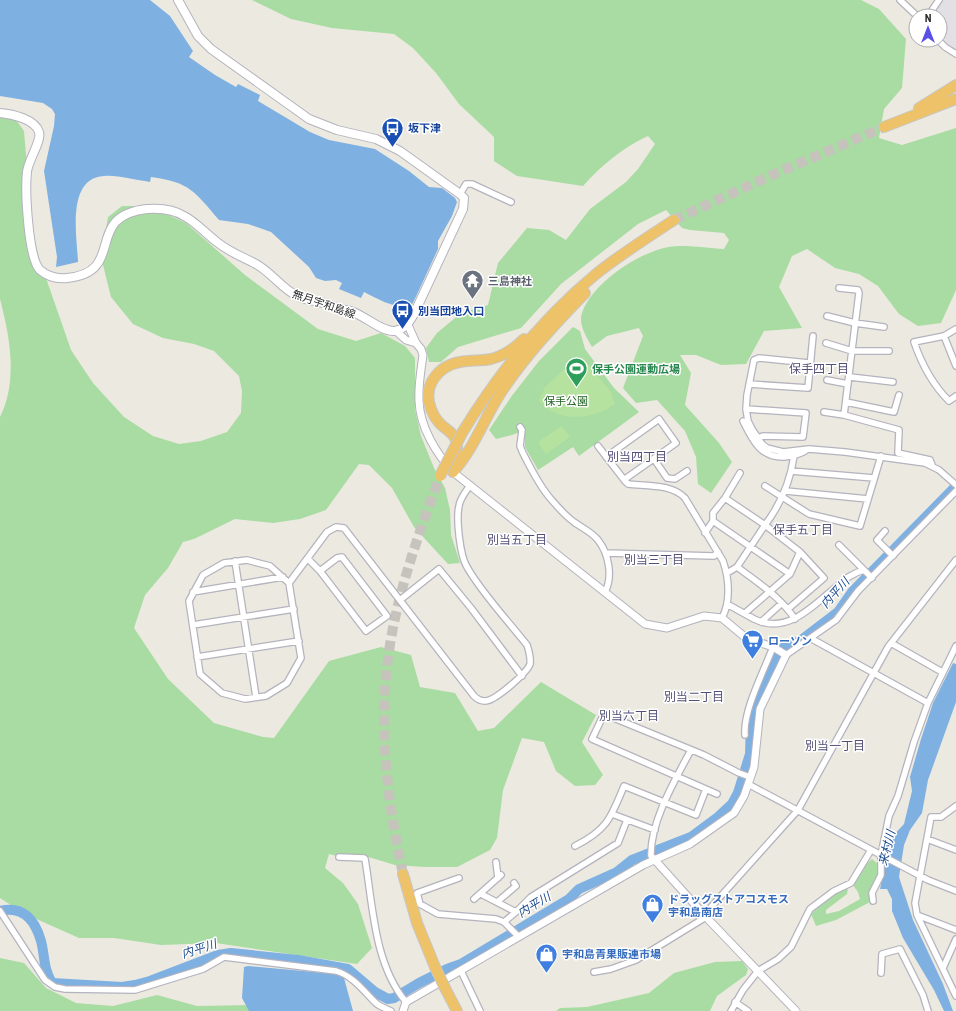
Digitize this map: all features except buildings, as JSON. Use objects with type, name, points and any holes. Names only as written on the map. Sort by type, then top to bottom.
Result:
[{"type":"highway","points":[[895,123],[956,85]]},
{"type":"highway","points":[[884,127],[956,99]]},
{"type":"highway","points":[[453,472],[459,449],[458,441],[439,422],[431,410],[429,394],[433,379],[439,372],[449,365],[460,362],[491,358],[505,354],[521,343],[596,274],[674,220]]},
{"type":"highway","points":[[453,472],[464,459],[504,388],[547,333],[586,292],[636,245]]},
{"type":"highway","points":[[440,476],[462,433],[504,370],[552,315]]},
{"type":"highway","points":[[403,874],[417,923],[435,967],[457,1011]]},
{"type":"main road","points":[[178,0],[198,36],[211,49],[309,119],[337,130],[365,136],[385,143],[435,174],[464,198],[464,209],[408,326],[397,332]]},
{"type":"main road","name":"無月宇和島線","points":[[0,113],[20,118],[33,125],[39,133],[39,143],[31,156],[27,172],[30,238],[34,257],[39,269],[52,277],[82,276],[95,268],[100,261],[108,232],[121,216],[131,211],[149,209],[171,210],[185,216],[224,248],[257,265],[285,289],[299,297],[351,312],[377,325],[397,332]]},
{"type":"street","points":[[900,0],[908,8]]},
{"type":"street","points":[[947,48],[956,54]]},
{"type":"street","points":[[460,194],[466,184],[472,184],[510,202]]},
{"type":"street","points":[[839,288],[858,290],[859,293],[854,323],[850,377],[844,415]]},
{"type":"street","points":[[827,316],[854,323],[884,327]]},
{"type":"street","points":[[408,326],[416,344]]},
{"type":"street","points":[[956,329],[944,336],[914,342],[920,359],[934,385],[949,401],[956,396]]},
{"type":"street","points":[[397,332],[406,340],[416,344],[422,349],[419,401],[423,423],[442,459],[453,472],[605,592],[638,620],[656,627],[677,626],[704,616],[722,618],[746,638],[775,648],[785,654]]},
{"type":"street","points":[[749,384],[808,388],[809,363],[813,336]]},
{"type":"street","points":[[944,336],[956,366]]},
{"type":"street","points":[[826,343],[852,351],[889,351]]},
{"type":"street","points":[[809,363],[759,358],[754,360],[746,409],[748,421],[762,444],[773,450],[793,452],[809,449],[881,456],[932,465]]},
{"type":"street","points":[[850,377],[893,382]]},
{"type":"street","points":[[827,380],[848,384]]},
{"type":"street","points":[[846,402],[894,412],[900,395]]},
{"type":"street","points":[[746,409],[806,413],[804,437],[763,436],[758,438]]},
{"type":"street","points":[[824,412],[844,415],[899,430],[898,453],[930,460],[932,465],[955,485]]},
{"type":"street","points":[[606,457],[659,419],[676,443],[625,479],[624,482]]},
{"type":"street","points":[[743,421],[757,446],[764,453],[781,457],[794,456],[809,449]]},
{"type":"street","points":[[520,427],[522,430],[520,446],[543,489],[573,522],[590,532],[598,540],[606,553],[609,585],[605,592]]},
{"type":"street","points":[[598,446],[624,482],[628,484],[672,489],[680,493],[718,552],[727,573],[727,604],[722,618]]},
{"type":"street","points":[[727,573],[737,567],[783,497],[786,491],[794,456]]},
{"type":"street","points":[[765,486],[783,497],[801,511],[860,526],[881,456]]},
{"type":"street","points":[[654,459],[667,478],[675,479],[687,471]]},
{"type":"street","points":[[791,471],[874,478]]},
{"type":"street","points":[[705,533],[713,521],[713,513],[725,498],[740,473]]},
{"type":"street","points":[[290,583],[331,528],[344,528],[474,696],[480,700],[490,700],[522,676],[530,664],[530,655],[527,645],[472,575],[464,559],[458,514],[461,497],[470,485]]},
{"type":"street","points":[[786,491],[868,499]]},
{"type":"street","points":[[404,1001],[461,971],[517,935],[652,857],[690,844],[734,813],[740,804],[756,754],[760,708],[785,654],[812,639],[836,620],[858,592],[868,574],[891,554],[956,491]]},
{"type":"street","points":[[725,498],[765,525],[800,552],[824,578],[788,609]]},
{"type":"street","points":[[713,521],[790,574]]},
{"type":"street","points":[[885,531],[877,540],[891,554]]},
{"type":"street","points":[[839,545],[868,574]]},
{"type":"street","points":[[606,553],[714,556],[718,552]]},
{"type":"street","points":[[745,613],[790,574],[800,552]]},
{"type":"street","points":[[308,559],[320,571],[366,631],[386,616],[342,558],[337,558],[320,571]]},
{"type":"street","points":[[247,560],[270,566],[283,577],[290,583],[301,658],[287,683],[266,696],[245,699],[222,693],[200,674],[189,601],[193,592],[203,575],[224,563],[235,561],[247,560]]},
{"type":"street","points":[[594,972],[612,969],[636,960],[705,916],[798,810],[891,643],[956,560]]},
{"type":"street","points":[[235,561],[256,697]]},
{"type":"street","points":[[737,567],[771,592],[788,609],[795,619]]},
{"type":"street","points":[[400,600],[439,569],[471,608],[522,676]]},
{"type":"street","points":[[727,604],[761,622],[777,624],[795,619],[808,611],[850,574],[868,574]]},
{"type":"street","points":[[193,592],[283,577]]},
{"type":"street","points":[[761,622],[782,603]]},
{"type":"street","points":[[193,625],[294,609]]},
{"type":"street","points":[[812,639],[928,703]]},
{"type":"street","points":[[197,657],[299,641]]},
{"type":"street","points":[[891,643],[942,672]]},
{"type":"street","points":[[873,901],[872,893],[881,875],[881,855],[889,816],[898,796],[914,742],[928,703],[956,646]]},
{"type":"street","points":[[745,735],[745,722],[749,707],[775,648]]},
{"type":"street","points":[[717,794],[592,739],[604,714],[691,750],[739,774],[798,810],[871,850],[956,891]]},
{"type":"street","points":[[691,750],[664,803],[650,848],[652,857],[705,916],[796,1011]]},
{"type":"street","points":[[575,846],[590,839],[604,827],[612,814],[624,786],[696,815],[706,789]]},
{"type":"street","points":[[956,806],[941,817],[931,817],[918,874],[914,903],[917,916],[956,996]]},
{"type":"street","points":[[612,814],[655,830]]},
{"type":"street","points":[[506,924],[531,897],[618,843],[627,820]]},
{"type":"street","points":[[927,839],[956,850]]},
{"type":"street","points":[[731,1011],[735,1002],[758,971],[785,953],[802,928],[810,909],[834,891],[851,883],[871,850]]},
{"type":"street","points":[[339,857],[366,859],[380,949],[391,978],[404,1001],[403,1011],[399,1011]]},
{"type":"street","points":[[474,899],[500,876],[496,862]]},
{"type":"street","points":[[459,878],[417,893],[420,904],[438,914],[496,919],[506,924],[517,935]]},
{"type":"street","points":[[497,902],[516,886],[514,883]]},
{"type":"street","points":[[481,894],[516,912]]},
{"type":"street","points":[[1,912],[46,980],[55,987],[121,991],[135,990],[203,969],[224,957],[241,958],[336,971],[346,974],[356,982],[378,1005],[391,1011]]},
{"type":"street","points":[[917,916],[956,930]]},
{"type":"street","points":[[943,968],[956,939]]},
{"type":"street","points":[[881,973],[882,954],[900,949],[923,995],[928,1011]]},
{"type":"street","points":[[461,971],[480,1011]]},
{"type":"street","points":[[735,1002],[748,1011]]},
{"type":"shaded area","points":[[942,0],[956,0],[956,51],[948,45],[948,8],[936,8]]},
{"type":"green space","points":[[252,0],[861,0],[879,9],[906,39],[902,88],[884,109],[879,138],[902,145],[956,128],[956,290],[941,323],[918,326],[899,314],[878,286],[859,274],[835,268],[807,249],[792,256],[779,287],[802,328],[764,331],[746,364],[721,365],[696,355],[680,355],[691,373],[685,405],[719,443],[732,462],[711,493],[698,484],[696,457],[685,431],[657,400],[636,403],[623,388],[643,336],[639,328],[607,336],[592,347],[584,331],[581,317],[587,302],[606,280],[631,262],[657,250],[675,246],[724,249],[729,240],[724,233],[682,228],[666,210],[638,224],[561,284],[521,328],[458,347],[441,362],[429,362],[426,348],[437,333],[461,313],[488,305],[498,263],[527,228],[549,230],[566,240],[590,209],[626,182],[638,169],[655,144],[648,136],[639,140],[613,158],[597,171],[583,186],[517,176],[494,161],[494,137],[459,104],[436,73],[413,48],[394,34],[332,28],[291,19]]},
{"type":"green space","points":[[0,110],[12,114],[24,131],[32,228],[39,258],[71,350],[93,383],[124,417],[153,436],[179,444],[201,441],[227,432],[241,413],[242,391],[239,376],[214,351],[194,344],[163,338],[133,324],[111,297],[101,257],[108,217],[122,206],[149,206],[186,223],[245,275],[318,329],[356,341],[381,333],[405,346],[415,358],[415,410],[421,436],[434,468],[445,488],[450,510],[451,535],[460,563],[448,564],[414,527],[392,488],[369,465],[359,464],[326,510],[300,519],[273,523],[235,519],[194,539],[183,542],[168,568],[145,595],[134,628],[168,679],[214,723],[263,737],[274,738],[329,661],[381,647],[411,655],[420,687],[455,693],[478,731],[494,728],[541,682],[596,715],[582,742],[603,775],[595,785],[575,786],[556,771],[544,742],[522,738],[503,790],[497,838],[490,850],[457,867],[395,865],[365,856],[341,857],[329,854],[325,868],[343,883],[358,904],[372,948],[357,964],[216,943],[161,945],[114,938],[79,938],[23,913],[0,898],[0,417],[6,403],[11,374],[7,328],[0,299]]},
{"type":"green space","name":"保手公園","points":[[573,327],[580,331],[585,349],[614,388],[639,412],[579,456],[573,447],[538,470],[525,447],[525,430],[496,439],[489,430],[511,397],[539,361]]},
{"type":"green space","name":"保手公園運動広場","points":[[583,358],[611,392],[615,404],[596,414],[586,416],[565,416],[555,413],[539,400],[545,387],[575,359]]},
{"type":"green space","points":[[562,426],[570,437],[546,454],[538,442]]},
{"type":"green space","points":[[872,859],[879,865],[870,902],[836,920],[816,926],[811,914],[836,892],[848,888],[847,894],[826,910],[826,914],[839,911],[860,899],[858,892],[853,885],[862,868]]},
{"type":"green space","points":[[0,958],[24,963],[46,988],[76,1003],[113,1006],[157,995],[197,1006],[251,1005],[261,1011],[0,1011]]},
{"type":"green space","points":[[742,961],[748,969],[746,975],[717,996],[710,1011],[556,1011],[560,1008],[587,1007],[649,993],[674,973],[715,962]]},
{"type":"water","points":[[0,0],[150,0],[170,16],[193,51],[189,57],[215,75],[236,87],[238,84],[260,95],[258,101],[310,132],[329,140],[375,149],[409,171],[429,187],[442,188],[455,198],[457,202],[452,216],[438,241],[438,249],[413,303],[408,307],[396,306],[364,292],[361,298],[339,289],[342,283],[336,280],[325,281],[316,278],[309,267],[271,232],[248,224],[219,220],[204,202],[191,190],[175,182],[151,177],[150,182],[109,176],[92,179],[84,187],[79,197],[76,210],[78,262],[56,267],[57,257],[44,171],[54,126],[55,114],[52,109],[43,103],[0,96]]},
{"type":"water","points":[[953,663],[956,664],[956,702],[928,780],[922,813],[910,830],[904,845],[899,877],[913,920],[943,984],[953,1011],[944,1011],[934,990],[903,938],[892,911],[892,899],[887,889],[880,889],[891,838],[904,824],[912,791],[910,777],[921,739],[933,703]]},
{"type":"water","points":[[248,966],[336,974],[344,978],[353,1011],[249,1011],[242,998],[244,967]]},
{"type":"waterway","name":"内平川","points":[[0,911],[15,910],[27,916],[31,921],[41,941],[46,967],[52,983],[122,987],[135,985],[150,981],[218,955],[231,953],[298,960],[348,969],[375,992],[388,999],[394,998],[419,983],[447,969],[461,964],[569,899],[579,889],[617,872],[632,860],[691,837],[718,817],[732,804],[738,793],[750,754],[751,722],[754,707],[774,662],[784,647],[800,641],[838,612],[852,592],[956,486]]},
{"type":"tunnel","points":[[674,220],[772,175],[884,127]]},
{"type":"tunnel","points":[[403,874],[397,846],[386,763],[384,735],[386,679],[389,651],[398,606],[417,540],[440,476]]},
{"type":"place","name":"坂下津","points":[[393,148]]},
{"type":"place","name":"三島神社","points":[[473,300]]},
{"type":"place","name":"別当団地入口","points":[[402,330]]},
{"type":"place","name":"保手公園運動広場","points":[[576,388]]},
{"type":"place","name":"ローソン","points":[[753,660]]},
{"type":"place","name":"ドラッグストアコスモス 宇和島南店","points":[[653,924]]},
{"type":"place","name":"宇和島青果販連市場","points":[[546,974]]},
{"type":"district","name":"保手四丁目","points":[[819,369]]},
{"type":"district","name":"別当四丁目","points":[[637,457]]},
{"type":"district","name":"保手五丁目","points":[[803,530]]},
{"type":"district","name":"別当五丁目","points":[[517,540]]},
{"type":"district","name":"別当三丁目","points":[[654,560]]},
{"type":"district","name":"別当二丁目","points":[[694,697]]},
{"type":"district","name":"別当六丁目","points":[[629,716]]},
{"type":"district","name":"別当一丁目","points":[[835,746]]},
{"type":"water label","name":"来村川","points":[[887,848]]}]
